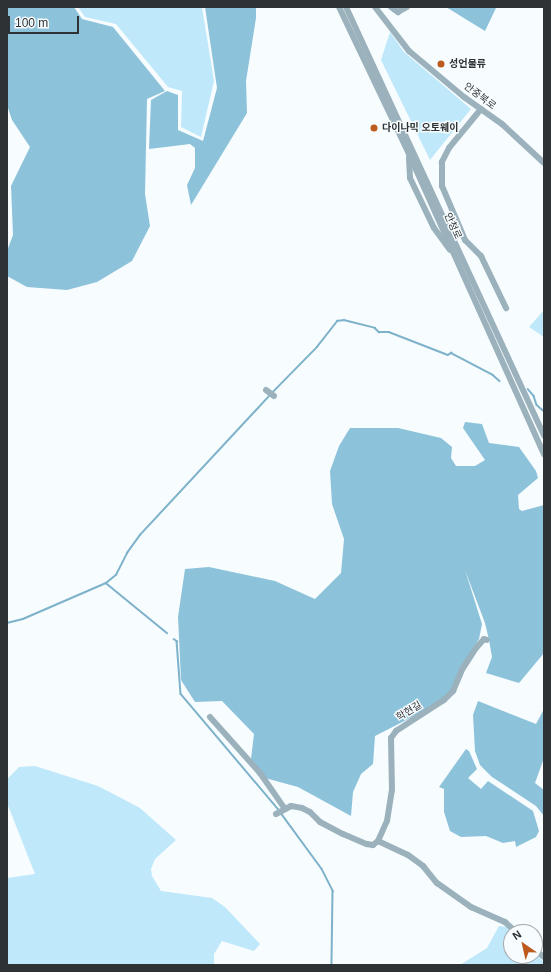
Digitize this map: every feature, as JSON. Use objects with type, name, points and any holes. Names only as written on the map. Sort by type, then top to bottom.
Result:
[{"type":"street","name":"안청로","points":[[339,7],[458,260],[544,454]]},
{"type":"street","name":"안청로","points":[[346,7],[544,434]]},
{"type":"street","name":"안중북로","points":[[375,7],[409,50],[544,163]]},
{"type":"street","points":[[391,7],[398,12],[408,7]]},
{"type":"street","points":[[481,109],[449,148],[442,162],[442,186],[465,240],[481,256],[501,302],[506,308]]},
{"type":"street","points":[[409,154],[410,178],[439,235],[458,260]]},
{"type":"street","points":[[266,390],[274,396]]},
{"type":"street","name":"학현길","points":[[378,841],[387,821],[392,790],[391,738],[396,731],[444,700],[453,690],[463,668],[476,648],[484,639],[487,640]]},
{"type":"street","points":[[210,717],[257,770],[285,809]]},
{"type":"street","points":[[276,814],[291,806],[302,808],[310,812],[320,822],[367,844],[373,845],[378,841],[418,861],[437,883],[471,907],[507,924]]},
{"type":"shaded area","points":[[7,7],[74,7],[82,19],[113,27],[165,91],[147,99],[145,194],[150,226],[132,261],[97,282],[67,290],[27,287],[7,276],[7,251],[13,235],[11,186],[30,147],[12,120],[7,105]]},
{"type":"shaded area","points":[[78,7],[202,7],[214,81],[201,137],[181,127],[182,91],[168,87],[116,24],[85,17]]},
{"type":"shaded area","points":[[205,7],[256,7],[256,18],[246,81],[247,113],[191,205],[187,185],[195,168],[195,148],[190,144],[149,149],[151,100],[167,91],[178,95],[178,130],[203,141],[217,88]]},
{"type":"shaded area","points":[[446,7],[496,7],[496,8],[485,31]]},
{"type":"shaded area","points":[[390,32],[404,52],[471,109],[430,160],[381,60]]},
{"type":"shaded area","points":[[544,310],[544,337],[529,327]]},
{"type":"shaded area","points":[[465,422],[482,424],[489,443],[519,447],[536,471],[538,478],[518,495],[519,509],[522,511],[544,505],[544,653],[519,683],[486,673],[492,657],[489,640],[485,623],[465,570],[482,624],[479,639],[462,666],[451,690],[443,698],[422,712],[375,736],[373,764],[361,774],[353,792],[351,816],[298,787],[265,778],[251,759],[254,734],[222,701],[195,702],[181,680],[178,617],[185,569],[209,567],[275,581],[315,599],[341,573],[344,539],[332,504],[330,471],[339,446],[350,428],[398,428],[441,438],[452,447],[451,458],[456,466],[475,466],[485,460],[463,428]]},
{"type":"shaded area","points":[[478,701],[536,724],[544,709],[544,758],[535,783],[544,790],[544,816],[536,806],[492,777],[480,765],[475,751],[473,715]]},
{"type":"shaded area","points":[[466,749],[469,751],[477,769],[468,778],[481,789],[488,781],[533,811],[539,831],[536,837],[516,847],[515,841],[503,843],[486,836],[461,837],[450,831],[444,812],[444,789],[439,787]]},
{"type":"shaded area","points":[[35,766],[98,786],[140,808],[176,840],[155,859],[151,869],[152,876],[161,891],[212,898],[225,907],[260,944],[254,951],[222,941],[214,954],[214,965],[7,965],[7,878],[35,874],[7,803],[7,779],[19,767]]},
{"type":"shaded area","points":[[499,926],[503,926],[503,964],[543,964],[543,961],[544,965],[460,965],[487,948]]},
{"type":"waterway","points":[[272,393],[317,347],[337,321],[344,320],[375,328],[379,332],[389,332],[448,355],[451,353],[493,375],[500,381]]},
{"type":"waterway","points":[[528,389],[534,396],[537,405],[544,411]]},
{"type":"waterway","points":[[106,583],[116,575],[127,553],[140,535],[270,395]]},
{"type":"waterway","points":[[7,623],[23,619],[106,583],[167,633]]},
{"type":"waterway","points":[[174,639],[177,641],[181,694],[279,810]]},
{"type":"waterway","points":[[281,813],[322,869],[333,891],[332,965]]},
{"type":"place","name":"성언물류","points":[[441,64]]},
{"type":"place","name":"다이나믹 오토웨이","points":[[374,128]]}]
